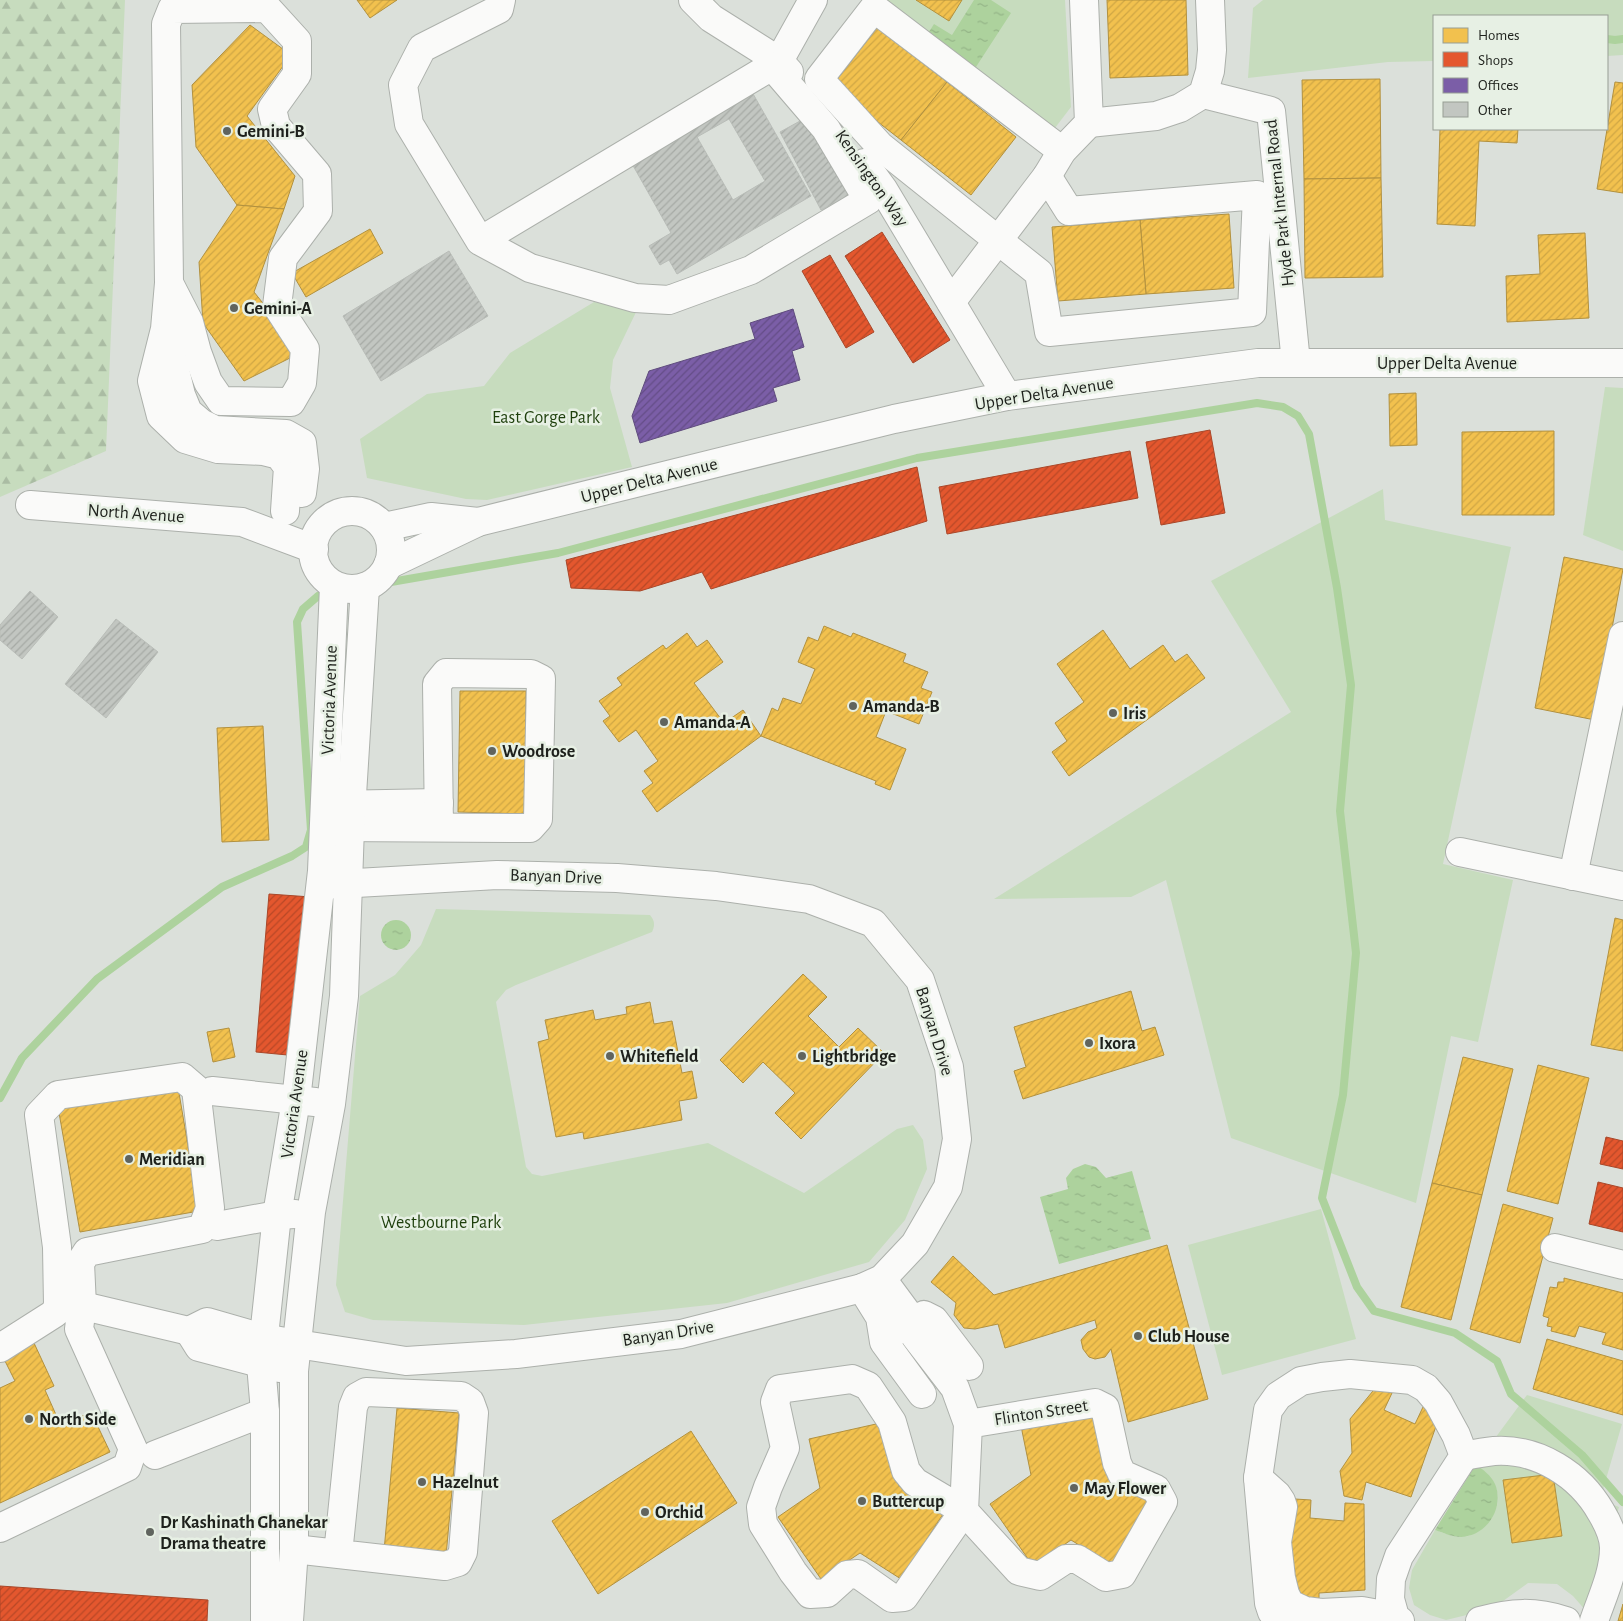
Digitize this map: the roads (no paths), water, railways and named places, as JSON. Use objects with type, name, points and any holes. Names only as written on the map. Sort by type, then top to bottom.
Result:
[{"type":"street","points":[[480,241],[772,66],[826,129],[868,200],[752,270],[669,300],[635,298],[530,268],[480,241],[409,124],[403,85],[422,48],[499,9],[501,0]]},
{"type":"street","name":"Kensington Way","points":[[693,0],[711,18],[779,61],[813,96],[884,190],[1007,396]]},
{"type":"street","points":[[779,61],[813,0]]},
{"type":"street","points":[[1084,0],[1089,123]]},
{"type":"street","points":[[951,302],[1047,176],[1062,151],[1089,123],[1156,116],[1180,108],[1203,94],[1210,71],[1212,50],[1210,0]]},
{"type":"street","points":[[170,283],[189,322],[208,382],[221,401],[291,402],[302,383],[306,350],[277,306],[282,258],[318,211],[316,174],[276,126],[272,109],[297,74],[298,41],[267,8],[172,9],[166,24],[170,283],[165,329],[181,395],[188,412],[201,423],[216,430],[270,443],[288,467],[292,512]]},
{"type":"street","points":[[1047,176],[1069,211],[1257,195],[1252,312],[1049,332],[1039,273],[880,146],[819,79],[874,8],[1062,151]]},
{"type":"street","name":"Hyde Park Internal Road","points":[[1203,94],[1271,111],[1296,363]]},
{"type":"street","name":"Upper Delta Avenue","points":[[388,565],[478,522],[894,420],[1007,396],[1258,363],[1623,363]]},
{"type":"street","points":[[270,443],[286,434],[302,433],[305,469],[292,512]]},
{"type":"street","name":"North Avenue","points":[[30,505],[242,522]]},
{"type":"street","points":[[242,522],[274,509],[328,519]]},
{"type":"street","points":[[358,511],[377,519],[384,527],[391,546],[388,565],[382,575],[374,582],[365,587],[354,589],[334,586],[318,568],[314,557],[316,535],[328,519],[338,514],[358,511]]},
{"type":"street","name":"Upper Delta Avenue","points":[[384,527],[431,517],[478,522]]},
{"type":"street","points":[[242,522],[314,549]]},
{"type":"street","name":"Victoria Avenue","points":[[289,1621],[294,1550],[295,1357],[311,1212],[331,1104],[344,996],[348,884],[338,816],[329,713],[334,586]]},
{"type":"street","name":"Victoria Avenue","points":[[265,1621],[265,1412],[261,1364],[263,1338],[277,1215],[296,1100],[321,885],[338,816],[357,715],[365,587]]},
{"type":"street","points":[[1573,876],[1623,636]]},
{"type":"street","points":[[338,816],[439,815],[530,828],[538,819],[541,680],[531,674],[446,674],[437,684],[439,815]]},
{"type":"street","points":[[329,713],[357,715]]},
{"type":"street","points":[[1460,852],[1623,886]]},
{"type":"street","name":"Banyan Drive","points":[[295,1357],[406,1361],[516,1354],[681,1334],[736,1321],[872,1283],[915,1244],[948,1187],[957,1139],[949,1067],[920,980],[873,923],[809,900],[716,886],[636,880],[497,874],[321,885]]},
{"type":"street","points":[[308,992],[344,996]]},
{"type":"street","points":[[0,1528],[127,1467],[133,1449],[79,1329],[70,1303],[57,1247],[39,1115],[58,1095],[182,1077],[196,1090],[210,1208],[202,1230],[87,1252],[80,1263],[70,1303]]},
{"type":"street","points":[[212,1091],[331,1104]]},
{"type":"street","points":[[217,1226],[277,1215],[311,1212]]},
{"type":"street","points":[[1555,1248],[1623,1265]]},
{"type":"street","points":[[872,1283],[913,1321],[916,1336],[955,1388],[968,1424],[964,1511]]},
{"type":"street","points":[[872,1283],[884,1342],[922,1394]]},
{"type":"street","points":[[0,1348],[55,1313],[58,1305],[70,1303],[190,1331],[207,1322],[263,1338],[295,1357]]},
{"type":"street","points":[[884,1342],[924,1315],[934,1320],[969,1366]]},
{"type":"street","points":[[190,1331],[199,1347],[261,1364],[295,1357]]},
{"type":"street","points":[[1280,1621],[1272,1612],[1269,1603],[1258,1478],[1268,1410],[1278,1396],[1300,1381],[1322,1377],[1350,1374],[1412,1380],[1426,1388],[1438,1402],[1456,1435],[1464,1456]]},
{"type":"street","name":"Flinton Street","points":[[964,1511],[904,1598],[892,1598],[858,1574],[848,1575],[827,1593],[810,1594],[793,1572],[763,1524],[761,1507],[785,1448],[775,1402],[780,1389],[852,1379],[868,1386],[892,1422],[906,1470],[915,1482],[964,1511],[1019,1570],[1040,1576],[1066,1558],[1077,1559],[1106,1576],[1122,1574],[1162,1502],[1156,1489],[1122,1474],[1117,1463],[1105,1408],[1095,1403],[968,1424]]},
{"type":"street","points":[[294,1550],[445,1566],[458,1562],[463,1552],[474,1413],[470,1402],[461,1396],[366,1392],[356,1397],[352,1407],[338,1554]]},
{"type":"street","points":[[156,1455],[265,1412]]},
{"type":"street","points":[[1398,1619],[1390,1599],[1390,1579],[1399,1556],[1464,1456],[1495,1451],[1540,1458],[1561,1469],[1579,1482],[1606,1520],[1614,1545],[1612,1569],[1594,1621]]},
{"type":"street","points":[[1258,1478],[1277,1495],[1283,1507],[1277,1542],[1281,1578],[1290,1604],[1305,1611],[1321,1613],[1362,1611],[1398,1619]]},
{"type":"street","points":[[1480,1621],[1501,1615],[1525,1613],[1566,1621]]},
{"type":"water","points":[[974,0],[991,0],[1011,13],[974,70],[925,38],[934,24],[952,35]]},
{"type":"water","points":[[396,920],[407,924],[411,935],[407,946],[396,950],[385,946],[381,935],[385,924]]},
{"type":"water","points":[[1085,1164],[1096,1167],[1106,1178],[1132,1171],[1151,1239],[1059,1264],[1040,1197],[1068,1189],[1066,1178],[1073,1169]]},
{"type":"water","points":[[1476,1464],[1489,1475],[1495,1484],[1498,1502],[1491,1519],[1479,1532],[1461,1537],[1435,1530]]},
{"type":"waterway","points":[[1608,39],[1623,39]]},
{"type":"waterway","points":[[391,582],[558,553],[917,458],[1257,403],[1283,407],[1298,416],[1309,434],[1337,588],[1351,685],[1340,811],[1356,953],[1343,1095],[1322,1198],[1357,1287],[1374,1311],[1455,1333],[1497,1361],[1511,1394],[1582,1455],[1623,1502]]},
{"type":"waterway","points":[[0,1098],[22,1058],[97,979],[222,887],[292,856],[306,847],[311,830],[297,622],[303,609],[318,596]]},
{"type":"place","name":"Gemini-B","points":[[227,131]]},
{"type":"place","name":"Gemini-A","points":[[234,308]]},
{"type":"place","name":"Amanda-B","points":[[853,706]]},
{"type":"place","name":"Iris","points":[[1113,713]]},
{"type":"place","name":"Amanda-A","points":[[664,722]]},
{"type":"place","name":"Woodrose","points":[[492,751]]},
{"type":"place","name":"Ixora","points":[[1089,1043]]},
{"type":"place","name":"Whitefield","points":[[610,1056]]},
{"type":"place","name":"Lightbridge","points":[[802,1056]]},
{"type":"place","name":"Meridian","points":[[129,1159]]},
{"type":"place","name":"Club House","points":[[1138,1336]]},
{"type":"place","name":"North Side","points":[[29,1419]]},
{"type":"place","name":"Hazelnut","points":[[422,1482]]},
{"type":"place","name":"May Flower","points":[[1074,1488]]},
{"type":"place","name":"Buttercup","points":[[862,1501]]},
{"type":"place","name":"Orchid","points":[[645,1512]]},
{"type":"place","name":"Dr Kashinath Ghanekar Drama theatre","points":[[150,1532]]},
{"type":"park label","name":"East Gorge Park","points":[[546,417]]},
{"type":"park label","name":"Westbourne Park","points":[[441,1222]]}]
